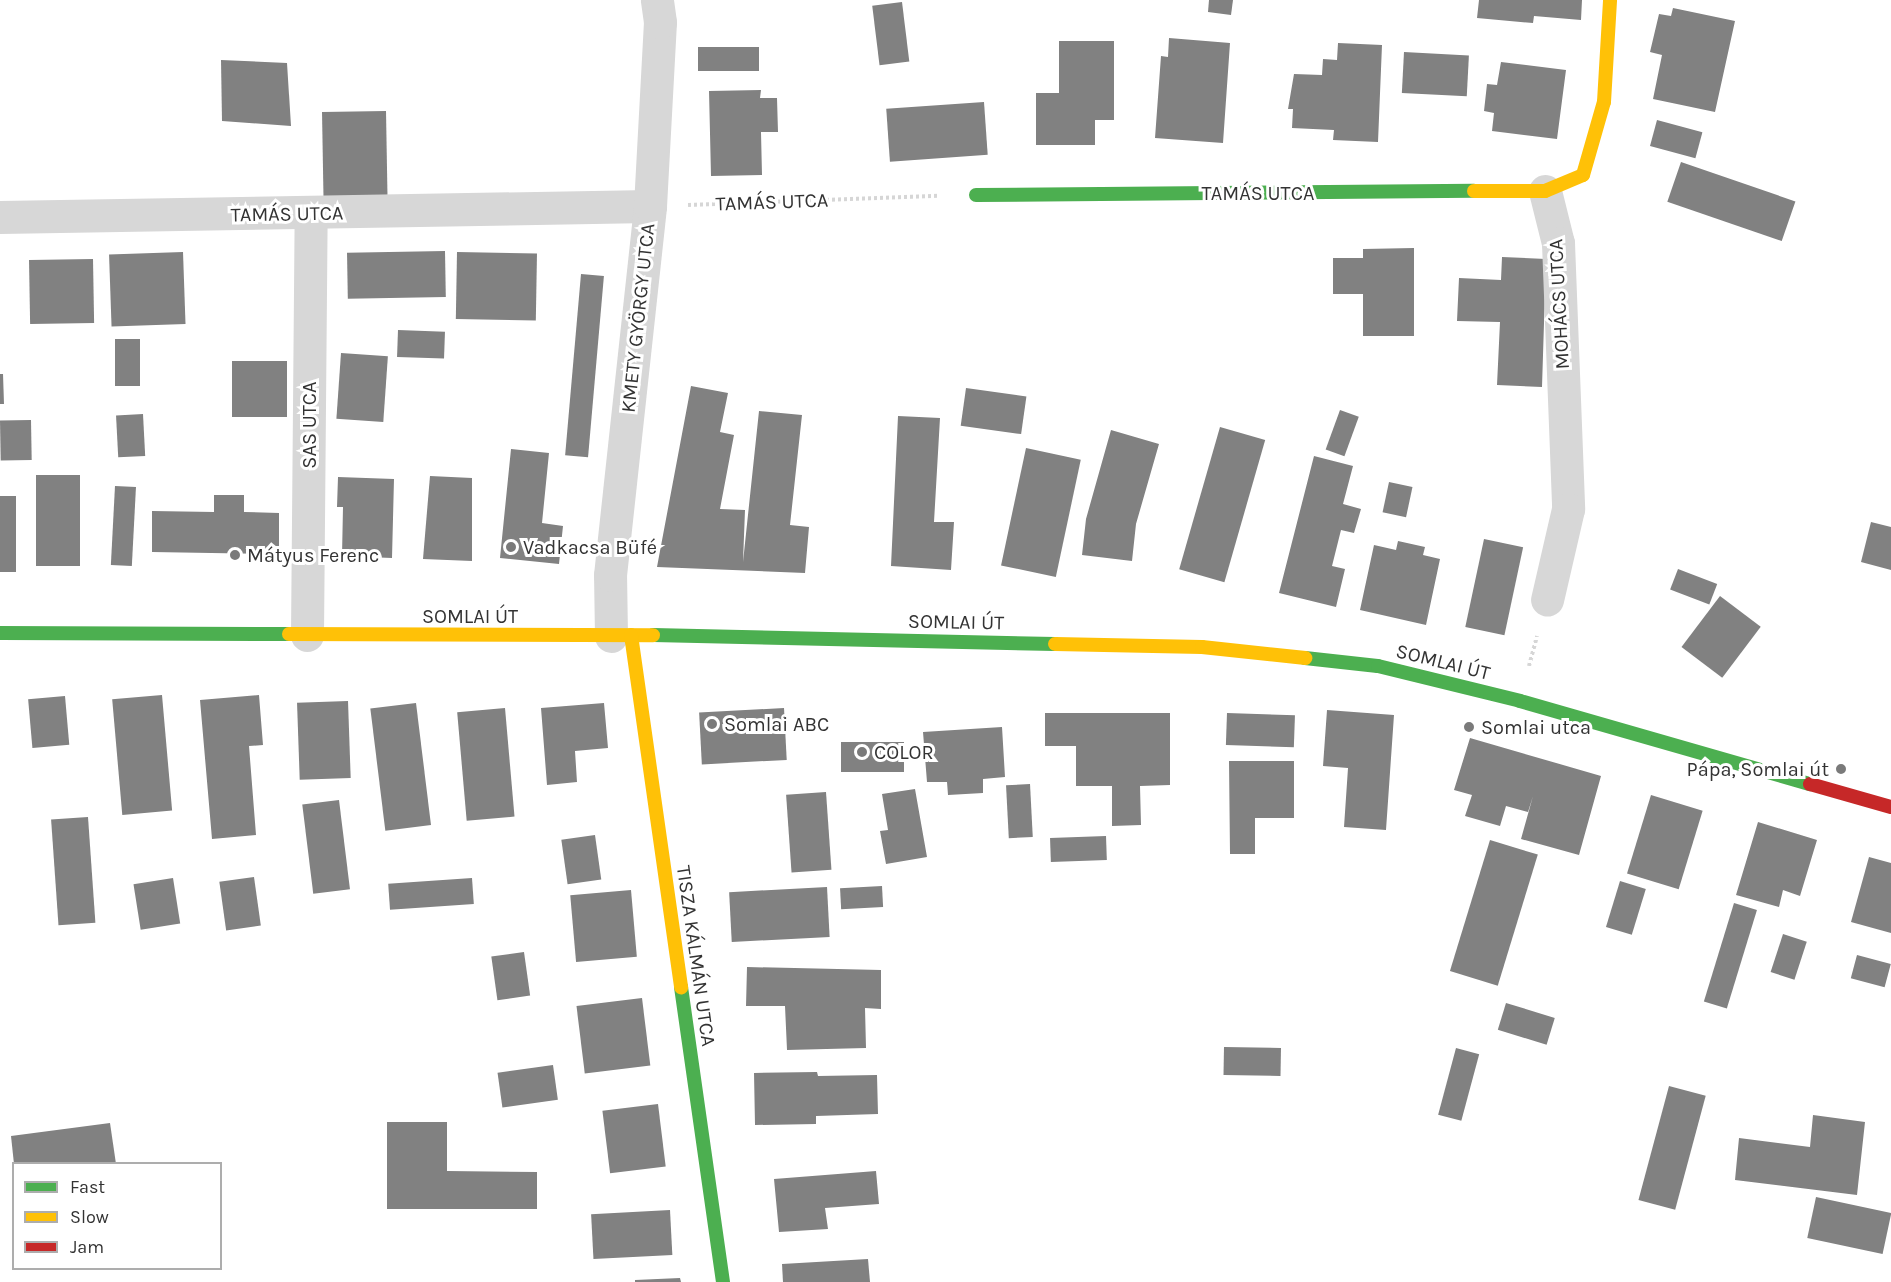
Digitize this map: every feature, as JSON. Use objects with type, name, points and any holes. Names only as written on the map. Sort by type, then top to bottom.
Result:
[{"type":"main road","points":[[1545,191],[1583,175],[1604,102],[1610,0]]},
{"type":"main road","name":"TAMÁS UTCA","points":[[976,195],[1545,191]]},
{"type":"main road","name":"SOMLAI ÚT","points":[[0,633],[621,635],[1202,647],[1378,666],[1520,701],[1891,807]]},
{"type":"main road","name":"TISZA KÁLMÁN UTCA","points":[[621,635],[723,1282]]},
{"type":"street","name":"KMETY GYÖRGY UTCA","points":[[621,635],[610,574],[650,206],[660,22],[657,0]]},
{"type":"street","name":"MOHÁCS UTCA","points":[[1545,191],[1558,243],[1568,509],[1547,600]]},
{"type":"street","name":"TAMÁS UTCA","points":[[0,217],[311,215],[650,206]]},
{"type":"street","name":"SAS UTCA","points":[[308,635],[311,215]]},
{"type":"path","name":"TAMÁS UTCA","points":[[650,206],[976,195]]},
{"type":"path","points":[[1520,701],[1547,600]]},
{"type":"building","points":[[1209,0],[1233,0],[1231,15],[1208,12]]},
{"type":"building","points":[[1479,0],[1582,0],[1581,20],[1534,16],[1533,23],[1477,18]]},
{"type":"building","points":[[902,2],[909,62],[880,65],[872,6]]},
{"type":"building","points":[[1673,8],[1735,21],[1715,112],[1653,99],[1662,55],[1650,52],[1659,14],[1671,16]]},
{"type":"building","points":[[1169,38],[1230,43],[1223,143],[1155,138],[1161,56],[1168,57]]},
{"type":"building","points":[[1059,41],[1114,41],[1114,120],[1095,120],[1095,145],[1036,145],[1036,93],[1059,93]]},
{"type":"building","points":[[1338,43],[1382,45],[1378,142],[1333,140],[1334,130],[1292,128],[1293,109],[1288,109],[1294,74],[1322,75],[1323,59],[1337,60]]},
{"type":"building","points":[[698,47],[759,47],[759,71],[698,71]]},
{"type":"building","points":[[1404,52],[1469,55],[1467,96],[1402,93]]},
{"type":"building","points":[[221,60],[287,63],[291,126],[222,121]]},
{"type":"building","points":[[1501,62],[1566,70],[1557,139],[1492,131],[1494,113],[1484,111],[1487,84],[1497,85]]},
{"type":"building","points":[[761,90],[760,98],[777,98],[778,132],[761,132],[762,175],[711,176],[709,91]]},
{"type":"building","points":[[984,102],[988,155],[890,162],[886,109]]},
{"type":"building","points":[[386,111],[388,199],[324,200],[322,112]]},
{"type":"building","points":[[1657,120],[1702,132],[1695,158],[1650,146]]},
{"type":"building","points":[[1681,162],[1795,201],[1782,241],[1667,202]]},
{"type":"building","points":[[1414,248],[1414,336],[1363,336],[1363,294],[1333,294],[1333,258],[1363,258],[1363,249]]},
{"type":"building","points":[[445,251],[446,297],[348,299],[347,253]]},
{"type":"building","points":[[183,252],[186,324],[112,327],[109,255]]},
{"type":"building","points":[[457,252],[537,253],[536,320],[456,319]]},
{"type":"building","points":[[1502,257],[1546,259],[1542,387],[1497,385],[1500,322],[1457,321],[1459,278],[1501,280]]},
{"type":"building","points":[[93,259],[94,323],[30,324],[29,260]]},
{"type":"building","points":[[581,274],[604,276],[588,457],[565,455]]},
{"type":"building","points":[[398,330],[445,332],[444,359],[397,357]]},
{"type":"building","points":[[115,339],[140,339],[140,386],[115,386]]},
{"type":"building","points":[[341,353],[388,356],[383,422],[336,419]]},
{"type":"building","points":[[232,361],[287,361],[287,417],[232,417]]},
{"type":"building","points":[[0,374],[3,374],[4,404],[0,404]]},
{"type":"building","points":[[691,386],[728,393],[720,432],[734,435],[720,509],[745,510],[743,562],[759,411],[802,415],[790,525],[809,527],[805,573],[657,567]]},
{"type":"building","points":[[966,388],[1026,396],[1021,434],[961,426]]},
{"type":"building","points":[[1340,410],[1359,417],[1344,456],[1326,449]]},
{"type":"building","points":[[143,414],[145,456],[118,457],[116,415]]},
{"type":"building","points":[[898,416],[940,418],[934,522],[954,522],[951,570],[891,566]]},
{"type":"building","points":[[31,420],[32,460],[1,461],[0,421]]},
{"type":"building","points":[[1220,427],[1265,440],[1224,582],[1179,569]]},
{"type":"building","points":[[1111,430],[1159,444],[1136,524],[1132,561],[1082,555],[1086,519]]},
{"type":"building","points":[[1026,448],[1081,460],[1056,577],[1001,565]]},
{"type":"building","points":[[511,449],[549,453],[542,523],[563,526],[559,564],[500,558]]},
{"type":"building","points":[[1314,456],[1353,466],[1343,504],[1361,509],[1354,533],[1341,530],[1332,566],[1345,569],[1336,607],[1279,593]]},
{"type":"building","points":[[36,475],[80,475],[80,566],[36,566]]},
{"type":"building","points":[[430,476],[472,478],[472,561],[423,559]]},
{"type":"building","points":[[338,477],[394,479],[392,558],[342,556],[343,507],[337,507]]},
{"type":"building","points":[[1389,482],[1412,487],[1406,517],[1383,512]]},
{"type":"building","points":[[115,486],[136,487],[132,566],[111,565]]},
{"type":"building","points":[[214,495],[244,495],[244,512],[279,513],[279,554],[152,552],[152,511],[214,512]]},
{"type":"building","points":[[0,496],[16,496],[16,572],[0,572]]},
{"type":"building","points":[[1871,522],[1891,527],[1891,570],[1861,562]]},
{"type":"building","points":[[1484,539],[1523,547],[1504,635],[1465,627]]},
{"type":"building","points":[[1398,541],[1425,547],[1423,555],[1440,559],[1426,625],[1360,610],[1374,545],[1396,550]]},
{"type":"building","points":[[1678,569],[1717,584],[1709,605],[1670,590]]},
{"type":"building","points":[[1720,596],[1761,627],[1722,678],[1681,647]]},
{"type":"building","points":[[162,695],[172,811],[122,815],[112,699]]},
{"type":"building","points":[[259,695],[263,745],[249,746],[256,835],[212,839],[200,700]]},
{"type":"building","points":[[65,696],[69,745],[32,748],[28,699]]},
{"type":"building","points":[[348,701],[351,778],[300,780],[297,703]]},
{"type":"building","points":[[416,703],[431,825],[385,831],[370,709]]},
{"type":"building","points":[[604,703],[608,748],[575,751],[577,782],[547,785],[541,708]]},
{"type":"building","points":[[505,708],[514,817],[467,821],[457,712]]},
{"type":"building","points":[[784,708],[787,760],[702,764],[699,712]]},
{"type":"building","points":[[1327,710],[1394,715],[1386,830],[1344,827],[1348,768],[1323,766]]},
{"type":"building","points":[[1045,713],[1170,713],[1170,785],[1140,786],[1141,825],[1112,826],[1112,786],[1076,786],[1076,746],[1045,746]]},
{"type":"building","points":[[1227,713],[1295,715],[1294,747],[1226,745]]},
{"type":"building","points":[[1002,727],[1005,777],[983,779],[983,793],[948,795],[947,782],[927,782],[923,732]]},
{"type":"building","points":[[1470,738],[1601,776],[1579,855],[1521,839],[1533,796],[1528,812],[1506,806],[1500,826],[1465,816],[1472,795],[1454,790]]},
{"type":"building","points":[[841,742],[904,742],[904,772],[841,772]]},
{"type":"building","points":[[1229,761],[1294,761],[1294,818],[1255,818],[1255,854],[1230,854]]},
{"type":"building","points":[[1030,784],[1033,837],[1009,838],[1006,785]]},
{"type":"building","points":[[915,789],[927,857],[886,864],[880,831],[888,830],[882,794]]},
{"type":"building","points":[[826,792],[831,870],[792,873],[786,795]]},
{"type":"building","points":[[1651,795],[1703,811],[1679,889],[1627,873]]},
{"type":"building","points":[[339,800],[350,889],[313,894],[302,805]]},
{"type":"building","points":[[88,817],[95,923],[58,925],[51,820]]},
{"type":"building","points":[[1758,822],[1817,840],[1800,896],[1783,890],[1779,907],[1736,895]]},
{"type":"building","points":[[595,835],[601,880],[568,884],[561,840]]},
{"type":"building","points":[[1106,836],[1107,860],[1051,862],[1050,838]]},
{"type":"building","points":[[1490,840],[1538,855],[1498,986],[1450,971]]},
{"type":"building","points":[[1869,857],[1891,863],[1891,933],[1851,922]]},
{"type":"building","points":[[254,877],[261,926],[226,930],[219,882]]},
{"type":"building","points":[[173,878],[180,923],[141,930],[133,884]]},
{"type":"building","points":[[472,878],[474,904],[390,910],[388,884]]},
{"type":"building","points":[[1620,881],[1646,889],[1632,935],[1606,927]]},
{"type":"building","points":[[882,886],[883,907],[841,909],[840,888]]},
{"type":"building","points":[[827,887],[830,937],[732,942],[729,892]]},
{"type":"building","points":[[631,890],[637,957],[576,962],[570,895]]},
{"type":"building","points":[[1734,903],[1757,910],[1727,1009],[1704,1001]]},
{"type":"building","points":[[1783,934],[1807,942],[1794,980],[1771,972]]},
{"type":"building","points":[[524,952],[530,996],[497,1000],[491,957]]},
{"type":"building","points":[[1857,955],[1891,964],[1885,987],[1851,978]]},
{"type":"building","points":[[747,967],[881,970],[881,1009],[865,1008],[866,1048],[787,1050],[785,1006],[746,1006]]},
{"type":"building","points":[[642,998],[650,1065],[585,1074],[576,1006]]},
{"type":"building","points":[[1506,1003],[1555,1018],[1547,1045],[1498,1030]]},
{"type":"building","points":[[1224,1047],[1281,1048],[1281,1076],[1224,1075]]},
{"type":"building","points":[[1456,1048],[1479,1054],[1461,1121],[1438,1115]]},
{"type":"building","points":[[553,1065],[558,1100],[502,1107],[498,1073]]},
{"type":"building","points":[[817,1072],[818,1076],[877,1075],[878,1114],[816,1116],[816,1124],[755,1125],[754,1073]]},
{"type":"building","points":[[1669,1086],[1706,1096],[1675,1210],[1638,1200]]},
{"type":"building","points":[[658,1104],[666,1167],[610,1173],[602,1111]]},
{"type":"building","points":[[1813,1115],[1865,1122],[1857,1195],[1735,1180],[1739,1138],[1810,1147]]},
{"type":"building","points":[[387,1122],[447,1122],[447,1171],[537,1172],[537,1209],[387,1209]]},
{"type":"building","points":[[110,1123],[116,1162],[14,1162],[11,1136]]},
{"type":"building","points":[[876,1171],[879,1204],[825,1208],[828,1229],[779,1232],[774,1179]]},
{"type":"building","points":[[1816,1197],[1891,1213],[1883,1254],[1807,1238]]},
{"type":"building","points":[[670,1210],[672,1255],[593,1259],[591,1214]]},
{"type":"building","points":[[868,1259],[870,1282],[783,1282],[782,1264]]},
{"type":"building","points":[[680,1278],[681,1282],[635,1282],[635,1280]]},
{"type":"traffic: fast","points":[[976,195],[1474,191]]},
{"type":"traffic: fast","points":[[0,633],[289,634]]},
{"type":"traffic: fast","points":[[653,635],[1055,644]]},
{"type":"traffic: fast","points":[[1305,658],[1378,666],[1520,701],[1810,784]]},
{"type":"traffic: fast","points":[[681,987],[723,1282]]},
{"type":"traffic: slow","points":[[1474,191],[1545,191],[1583,175],[1604,102],[1610,0]]},
{"type":"traffic: slow","points":[[289,634],[653,635]]},
{"type":"traffic: slow","points":[[631,635],[681,987]]},
{"type":"traffic: slow","points":[[1055,644],[1202,647],[1305,658]]},
{"type":"traffic: jam","points":[[1810,784],[1891,807]]},
{"type":"place","name":"Vadkacsa Büfé","points":[[511,547]]},
{"type":"place","name":"Mátyus Ferenc","points":[[235,555]]},
{"type":"place","name":"Somlai ABC","points":[[712,724]]},
{"type":"place","name":"Somlai utca","points":[[1469,727]]},
{"type":"place","name":"COLOR","points":[[862,752]]},
{"type":"place","name":"Pápa, Somlai út","points":[[1841,769]]}]
